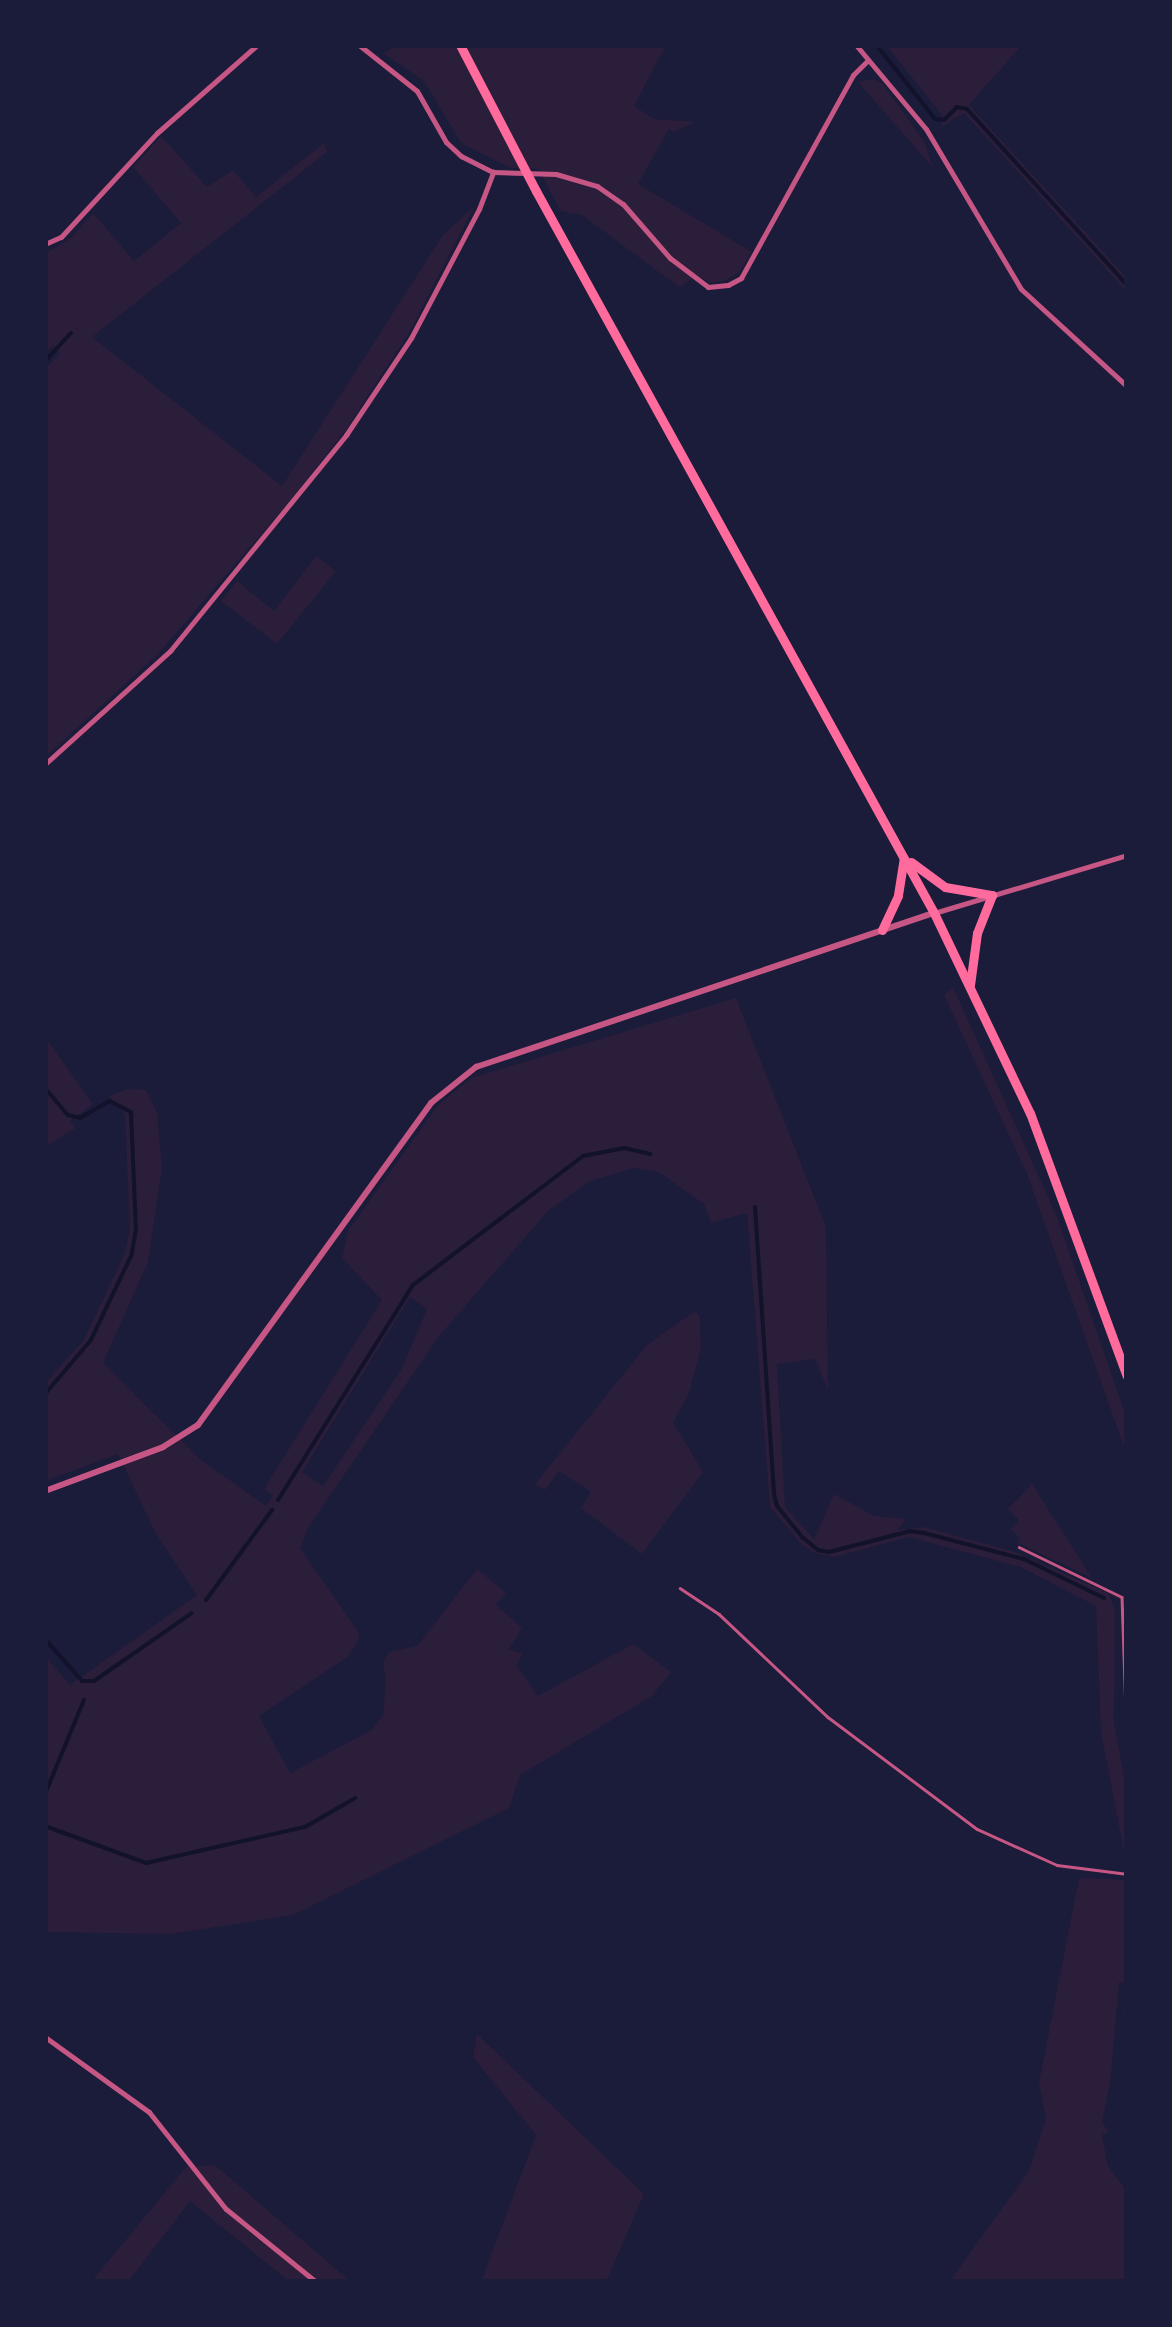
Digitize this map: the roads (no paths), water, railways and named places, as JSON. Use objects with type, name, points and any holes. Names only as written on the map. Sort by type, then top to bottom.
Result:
[{"type":"main road","points":[[460,45],[934,913],[1030,1113],[1127,1376]]},
{"type":"main road","points":[[904,856],[926,877],[945,887],[992,895],[974,946],[970,988]]},
{"type":"main road","points":[[882,930],[898,895],[904,856]]},
{"type":"street","points":[[45,244],[61,236],[158,132],[257,45]]},
{"type":"street","points":[[359,45],[417,91],[446,142],[460,156],[494,172],[556,174],[597,186],[623,204],[696,282],[708,287],[728,286],[741,278],[757,256],[853,76],[868,60]]},
{"type":"street","points":[[856,45],[926,129],[1020,289],[1127,386]]},
{"type":"street","points":[[45,764],[170,650],[346,435],[411,338],[479,209],[494,172]]},
{"type":"street","points":[[45,1491],[164,1447],[198,1425],[431,1103],[476,1067],[882,930],[1127,854]]},
{"type":"street","points":[[45,2037],[150,2112],[226,2209],[316,2282]]},
{"type":"lane","points":[[1019,1548],[1122,1597],[1123,1717],[1127,1738]]},
{"type":"lane","points":[[680,1588],[718,1614],[828,1717],[977,1828],[1057,1864],[1127,1874]]},
{"type":"waterway","points":[[878,47],[935,119],[944,120],[957,107],[967,109],[1127,285]]},
{"type":"waterway","points":[[45,361],[71,333]]},
{"type":"waterway","points":[[45,1088],[68,1115],[80,1118],[110,1101],[131,1112],[136,1229],[131,1256],[91,1340],[45,1394]]},
{"type":"waterway","points":[[278,1500],[413,1285],[583,1156],[624,1148],[650,1154]]},
{"type":"waterway","points":[[755,1207],[774,1494],[777,1506],[802,1537],[818,1550],[829,1552],[910,1531],[924,1533],[1024,1559],[1104,1598]]},
{"type":"waterway","points":[[206,1600],[272,1510]]},
{"type":"waterway","points":[[45,1639],[82,1681],[94,1681],[192,1613]]},
{"type":"waterway","points":[[45,1794],[84,1700]]},
{"type":"waterway","points":[[45,1826],[146,1863],[305,1827],[355,1798]]}]
